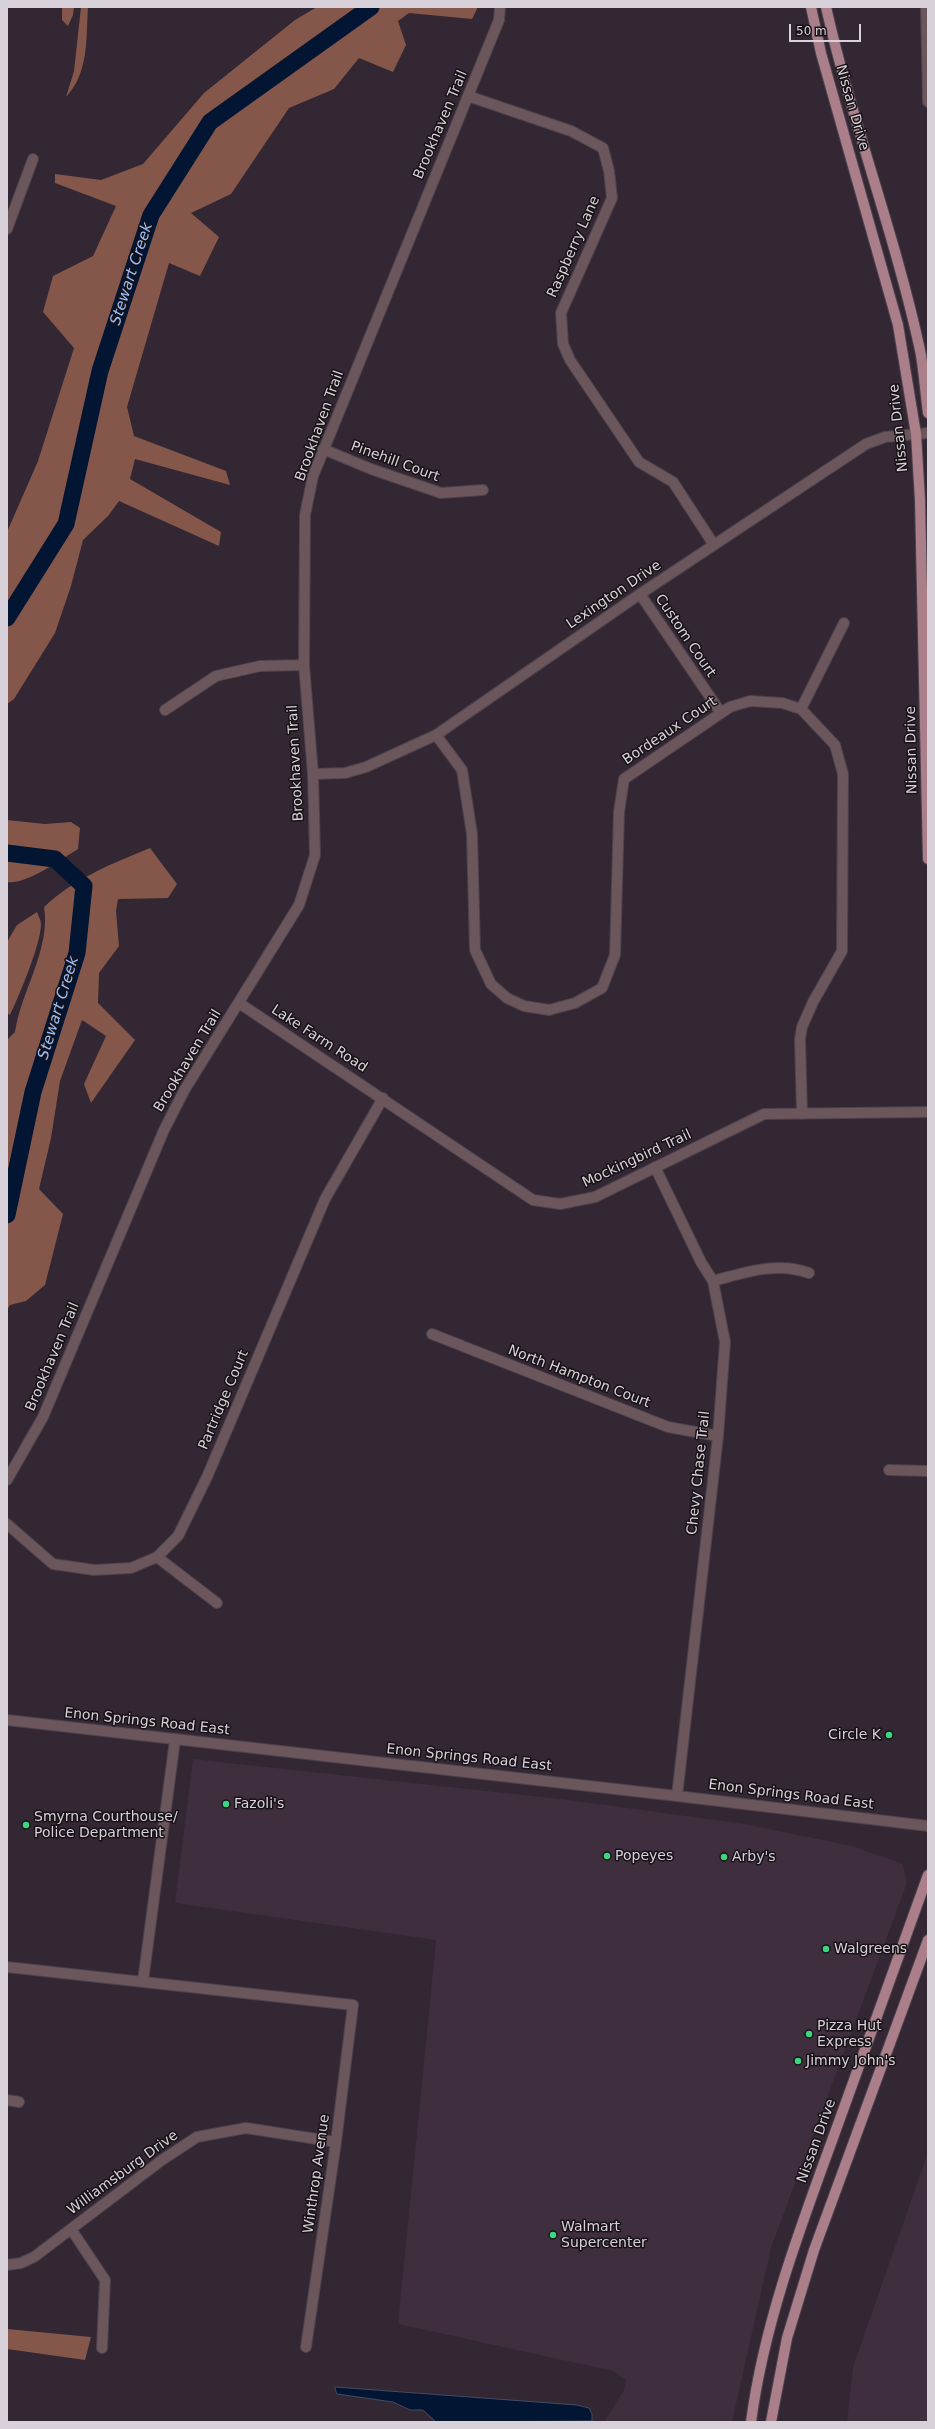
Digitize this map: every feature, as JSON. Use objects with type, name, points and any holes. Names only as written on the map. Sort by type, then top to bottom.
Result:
[{"type":"main road","name":"Nissan Drive","points":[[811,7],[821,53],[898,325],[916,434],[920,500],[928,859]]},
{"type":"main road","name":"Nissan Drive","points":[[826,7],[835,45],[898,261],[920,351],[928,413]]},
{"type":"main road","name":"Nissan Drive","points":[[751,2422],[765,2346],[788,2265],[928,1874]]},
{"type":"main road","points":[[772,2422],[787,2338],[814,2250],[928,1940]]},
{"type":"street","name":"Brookhaven Trail","points":[[7,1480],[44,1417],[164,1130],[186,1089],[299,905],[315,855],[313,774],[304,665],[305,515],[313,476],[499,20],[500,7]]},
{"type":"street","points":[[926,7],[928,102]]},
{"type":"street","name":"Raspberry Lane","points":[[468,96],[571,131],[604,148],[609,171],[612,198],[561,313],[563,344],[570,360],[639,462],[673,482],[714,545]]},
{"type":"street","points":[[7,229],[33,160]]},
{"type":"street","name":"Lexington Drive","points":[[313,774],[344,773],[366,767],[436,735],[640,594],[866,444],[885,437],[928,434]]},
{"type":"street","name":"Pinehill Court","points":[[323,449],[371,469],[441,493],[483,490]]},
{"type":"street","name":"Custom Court","points":[[640,594],[721,713]]},
{"type":"street","points":[[801,709],[844,623]]},
{"type":"street","points":[[165,710],[216,676],[260,666],[304,665]]},
{"type":"street","name":"Bordeaux Court","points":[[436,735],[462,770],[472,834],[475,950],[491,984],[507,998],[524,1006],[549,1010],[575,1003],[602,988],[615,955],[619,812],[624,779],[730,707],[750,701],[782,703],[801,709],[835,745],[843,774],[842,951],[813,1002],[802,1027],[800,1039],[802,1114]]},
{"type":"street","name":"Lake Farm Road","points":[[239,1003],[383,1098]]},
{"type":"street","name":"Mockingbird Trail","points":[[383,1098],[533,1200],[560,1204],[595,1197],[764,1114],[928,1112]]},
{"type":"street","name":"Partridge Court","points":[[7,1524],[53,1564],[94,1570],[131,1568],[157,1557],[178,1536],[207,1477],[325,1199],[383,1098]]},
{"type":"street","name":"Chevy Chase Trail","points":[[656,1167],[701,1262],[713,1281],[725,1342],[718,1436],[677,1796]]},
{"type":"street","points":[[713,1281],[764,1267],[799,1269],[808,1273]]},
{"type":"street","name":"North Hampton Court","points":[[432,1334],[668,1427],[718,1436]]},
{"type":"street","points":[[889,1470],[928,1471]]},
{"type":"street","points":[[157,1557],[217,1603]]},
{"type":"street","name":"Enon Springs Road East","points":[[7,1720],[928,1826]]},
{"type":"street","points":[[7,1967],[143,1981],[176,1740]]},
{"type":"street","name":"Winthrop Avenue","points":[[143,1981],[353,2005],[336,2142],[306,2347]]},
{"type":"street","points":[[7,2100],[19,2102]]},
{"type":"street","name":"Williamsburg Drive","points":[[7,2265],[21,2263],[34,2257],[162,2160],[196,2137],[246,2128],[336,2142]]},
{"type":"street","points":[[71,2229],[105,2280],[102,2348]]},
{"type":"shaded area","points":[[62,7],[74,7],[73,15],[68,26],[62,20]]},
{"type":"shaded area","points":[[81,7],[88,7],[85,55],[79,77],[66,97],[74,71]]},
{"type":"shaded area","points":[[317,7],[477,7],[477,9],[472,19],[409,13],[398,21],[406,45],[393,72],[359,58],[334,89],[289,108],[231,194],[191,213],[219,237],[200,276],[169,263],[127,407],[134,436],[226,471],[230,485],[135,459],[130,479],[221,532],[219,546],[119,501],[108,516],[83,540],[71,586],[55,633],[14,699],[7,704],[7,532],[38,461],[74,348],[43,312],[53,276],[93,256],[116,206],[55,183],[55,174],[101,180],[143,164],[204,93],[295,20]]},
{"type":"shaded area","points":[[7,820],[45,824],[71,822],[80,828],[78,849],[34,876],[15,882],[7,882]]},
{"type":"shaded area","points":[[150,848],[177,884],[168,898],[118,899],[116,911],[119,946],[99,973],[98,1003],[135,1040],[91,1103],[84,1084],[106,1036],[82,1020],[60,1081],[51,1138],[39,1189],[63,1214],[45,1285],[26,1301],[10,1305],[7,1310],[7,1040],[15,1032],[18,1017],[39,954],[45,923],[44,907],[68,888],[81,880],[107,866]]},
{"type":"shaded area","points":[[37,912],[41,924],[34,957],[10,1015],[7,1013],[7,942],[17,925]]},
{"type":"shaded area","points":[[193,1759],[569,1800],[745,1824],[852,1846],[903,1864],[907,1883],[771,2248],[732,2422],[604,2422],[624,2390],[626,2380],[613,2371],[398,2324],[436,1940],[175,1903]]},
{"type":"shaded area","points":[[928,2152],[928,2422],[847,2422],[853,2367]]},
{"type":"shaded area","points":[[7,2329],[91,2337],[85,2360],[7,2349]]},
{"type":"water","points":[[335,2387],[577,2405],[589,2408],[592,2414],[592,2421],[436,2422],[423,2410],[410,2410],[393,2402],[337,2394]]},
{"type":"waterway","name":"Stewart Creek","points":[[7,618],[66,524],[100,371],[151,215],[210,122],[371,7]]},
{"type":"waterway","name":"Stewart Creek","points":[[7,853],[55,859],[84,886],[77,953],[33,1092],[7,1215]]},
{"type":"place","name":"Circle K","points":[[889,1735]]},
{"type":"place","name":"Fazoli's","points":[[226,1804]]},
{"type":"place","name":"Smyrna Courthouse/ Police Department","points":[[26,1825]]},
{"type":"place","name":"Popeyes","points":[[607,1856]]},
{"type":"place","name":"Arby's","points":[[724,1857]]},
{"type":"place","name":"Walgreens","points":[[826,1949]]},
{"type":"place","name":"Pizza Hut Express","points":[[809,2034]]},
{"type":"place","name":"Jimmy John's","points":[[798,2061]]},
{"type":"place","name":"Walmart Supercenter","points":[[553,2235]]}]
